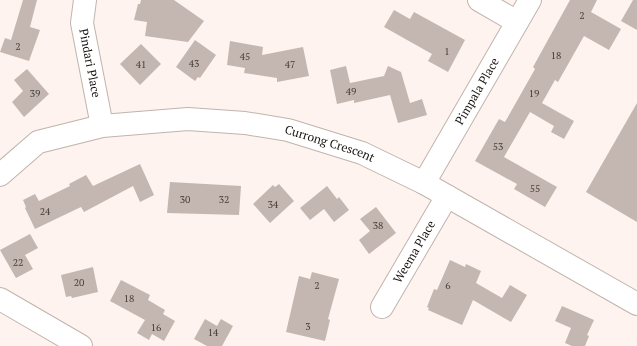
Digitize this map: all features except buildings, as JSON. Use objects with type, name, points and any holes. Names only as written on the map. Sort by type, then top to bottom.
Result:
[{"type":"street","name":"Pindari Place","points":[[85,0],[82,23],[102,126]]},
{"type":"street","points":[[479,0],[517,22]]},
{"type":"street","name":"Pimpala Place","points":[[424,182],[530,0]]},
{"type":"street","name":"Currong Crescent","points":[[0,175],[38,142],[102,126],[188,119],[245,123],[288,130],[362,153],[424,182],[637,304]]},
{"type":"street","name":"Weema Place","points":[[382,308],[447,196]]},
{"type":"street","points":[[0,299],[81,346]]}]
